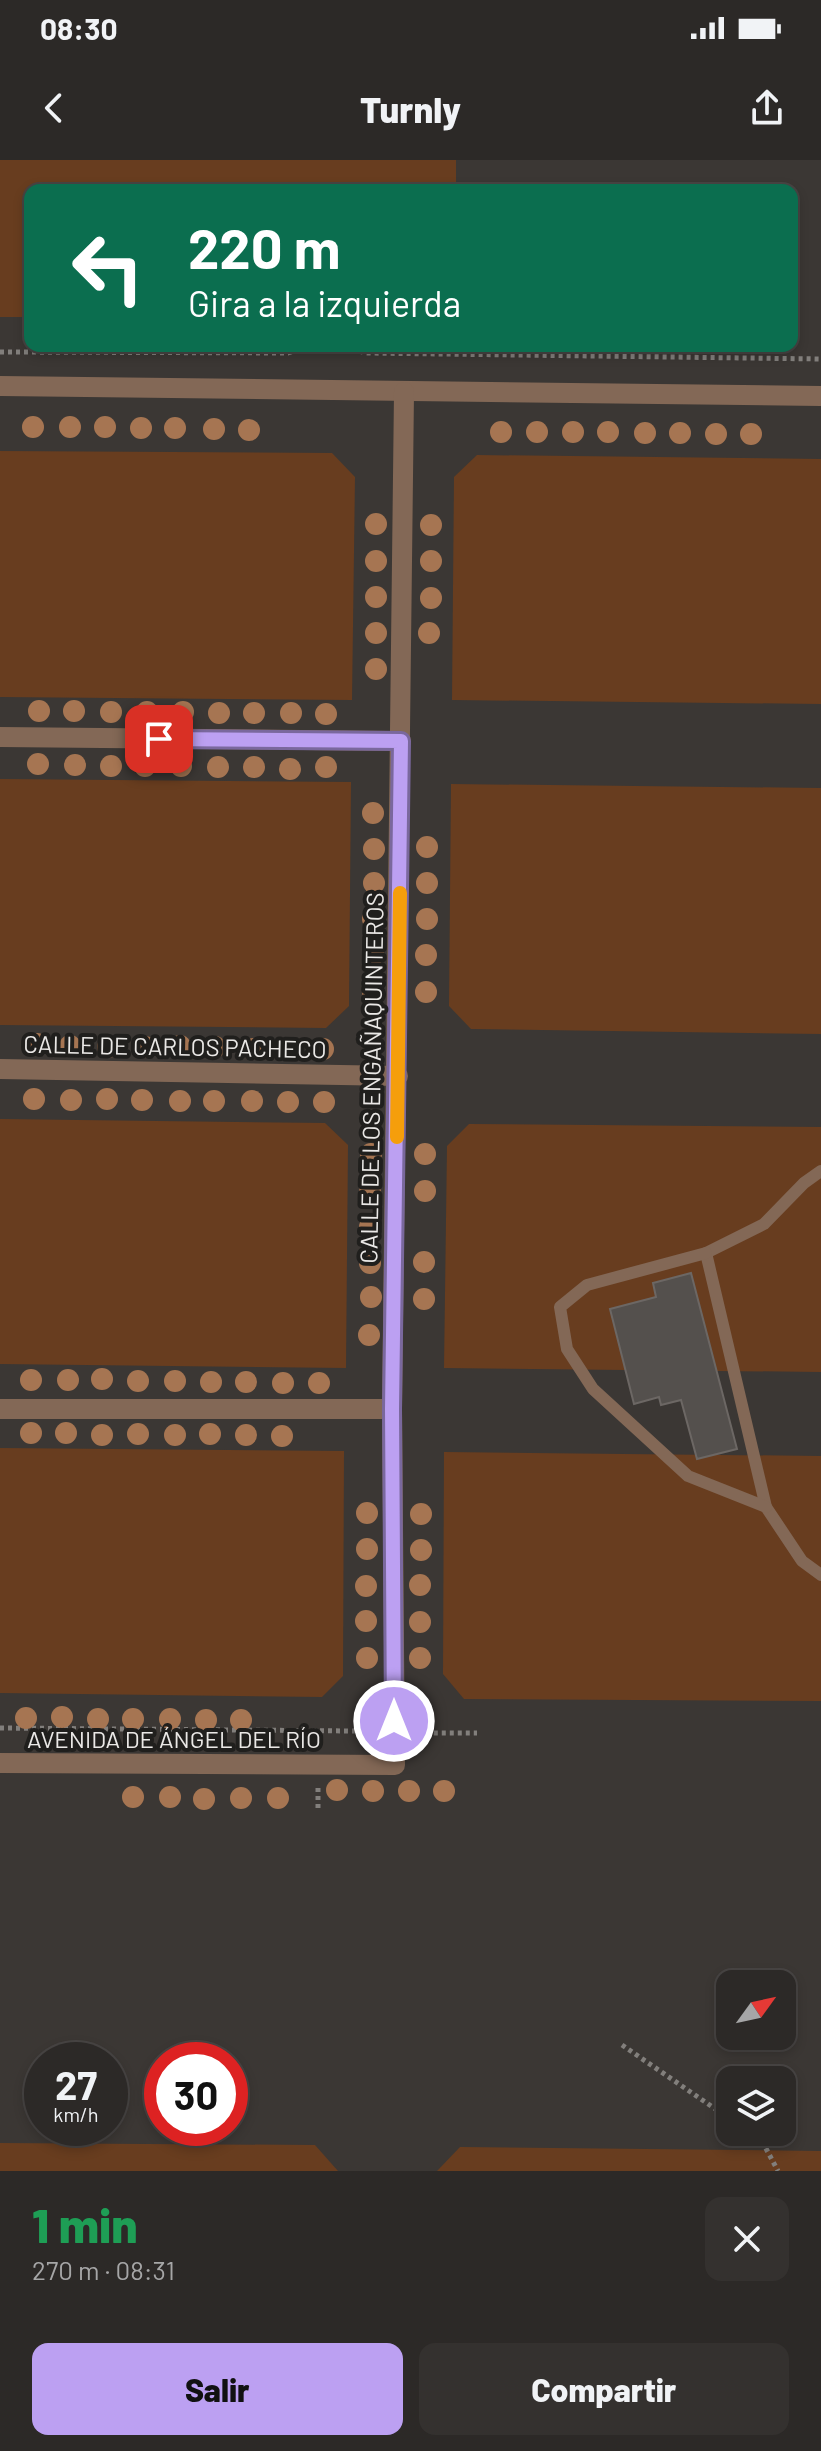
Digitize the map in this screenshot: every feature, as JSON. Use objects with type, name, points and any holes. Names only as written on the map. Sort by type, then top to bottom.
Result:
[{"type":"street","points":[[0,386],[821,396]]},
{"type":"street","name":"CALLE DE LOS ENGAÑAQUINTEROS","points":[[395,1765],[392,1409],[404,392]]},
{"type":"street","points":[[0,737],[401,741]]},
{"type":"street","name":"CALLE DE CARLOS PACHECO","points":[[0,1069],[398,1076]]},
{"type":"street","points":[[0,1409],[392,1409]]},
{"type":"street","name":"AVENIDA DE ÁNGEL DEL RÍO","points":[[0,1763],[395,1765]]},
{"type":"lane","points":[[766,1507],[688,1476],[593,1389],[567,1349],[560,1307],[587,1285],[706,1253],[764,1224],[804,1183],[821,1171]]},
{"type":"lane","points":[[706,1253],[766,1507],[802,1561],[821,1575]]},
{"type":"path","points":[[0,352],[290,352]]},
{"type":"path","points":[[362,352],[821,359]]},
{"type":"path","points":[[0,1728],[354,1731],[371,1720],[414,1722],[427,1733],[477,1733]]},
{"type":"path","points":[[622,2045],[716,2109]]},
{"type":"path","points":[[765,2146],[778,2171]]},
{"type":"shaded area","points":[[0,160],[456,160],[456,184],[24,184],[24,317],[0,317]]},
{"type":"shaded area","points":[[0,451],[332,453],[355,477],[352,700],[0,697]]},
{"type":"shaded area","points":[[477,455],[821,459],[821,704],[452,700],[454,477]]},
{"type":"shaded area","points":[[0,779],[351,782],[349,1006],[326,1028],[0,1025]]},
{"type":"shaded area","points":[[451,784],[821,788],[821,1034],[471,1029],[449,1006]]},
{"type":"shaded area","points":[[0,1119],[325,1123],[348,1145],[346,1368],[0,1364]]},
{"type":"shaded area","points":[[469,1124],[821,1127],[821,1372],[444,1368],[447,1146]]},
{"type":"shaded area","points":[[0,1448],[344,1451],[343,1676],[322,1697],[0,1693]]},
{"type":"shaded area","points":[[444,1452],[821,1456],[821,1701],[464,1699],[443,1674]]},
{"type":"shaded area","points":[[0,2143],[24,2143],[24,2146],[315,2145],[338,2171],[0,2171]]},
{"type":"shaded area","points":[[460,2147],[821,2151],[821,2171],[437,2171]]},
{"type":"building","points":[[691,1273],[737,1449],[697,1459],[681,1400],[661,1405],[659,1397],[634,1404],[610,1309],[656,1297],[653,1283]]},
{"type":"slow traffic","points":[[397,1137],[400,893]]},
{"type":"route","points":[[159,739],[401,741],[392,1409],[394,1721]]}]
